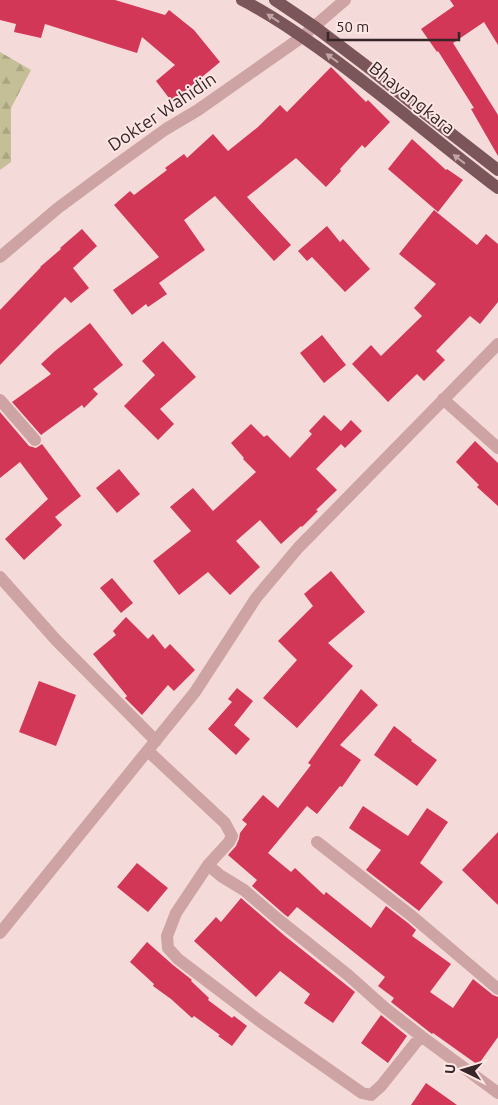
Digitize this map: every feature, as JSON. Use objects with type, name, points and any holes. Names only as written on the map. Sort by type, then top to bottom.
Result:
[{"type":"main road","name":"Bhayangkara","points":[[242,0],[259,8],[361,79],[498,188]]},
{"type":"main road","name":"Bhayangkara","points":[[275,0],[315,26],[498,170]]},
{"type":"street","name":"Dokter Wahidin","points":[[0,257],[58,208],[166,129],[198,110],[302,37],[345,0]]},
{"type":"street","points":[[0,933],[195,692],[256,598],[298,548],[498,344]]},
{"type":"street","points":[[443,399],[498,448]]},
{"type":"street","points":[[0,400],[35,440]]},
{"type":"street","points":[[0,576],[152,746],[225,823],[230,831],[232,836],[229,842],[208,865],[176,913],[167,936],[168,948],[178,959],[362,1093],[371,1096],[421,1036]]},
{"type":"street","points":[[317,842],[413,917],[498,988]]},
{"type":"street","points":[[208,865],[221,876],[244,890],[348,975],[385,1008],[498,1093]]},
{"type":"green space","points":[[0,52],[31,70],[11,108],[11,162],[0,170]]},
{"type":"building","points":[[0,0],[115,0],[165,15],[169,10],[194,30],[220,62],[172,102],[156,81],[175,65],[142,37],[137,53],[45,24],[41,38],[14,32],[16,24],[0,20]]},
{"type":"building","points":[[450,0],[498,0],[498,45],[484,22],[453,43],[498,115],[498,156],[471,109],[474,108],[438,51],[421,29],[454,6]]},
{"type":"building","points":[[331,67],[366,102],[368,100],[390,122],[365,148],[362,145],[326,187],[296,158],[247,197],[291,245],[274,261],[215,196],[184,220],[205,250],[159,283],[167,294],[148,307],[146,304],[132,315],[113,290],[159,257],[114,205],[130,191],[134,195],[167,170],[165,168],[184,154],[187,158],[213,134],[228,151],[258,127],[280,105],[287,112]]},
{"type":"building","points":[[412,139],[446,170],[463,180],[438,212],[388,169]]},
{"type":"building","points":[[434,210],[477,245],[486,234],[498,244],[498,302],[480,324],[470,316],[436,351],[445,360],[424,381],[417,374],[388,402],[352,364],[371,345],[381,356],[422,316],[414,308],[436,284],[399,254]]},
{"type":"building","points":[[327,226],[340,242],[343,239],[370,269],[345,292],[312,257],[307,261],[298,251]]},
{"type":"building","points":[[82,229],[97,246],[73,268],[89,288],[71,303],[65,297],[0,365],[0,310],[40,267]]},
{"type":"building","points":[[90,323],[123,365],[93,389],[98,394],[84,408],[82,405],[41,435],[12,402],[51,374],[41,364]]},
{"type":"building","points":[[322,335],[346,365],[324,383],[300,353]]},
{"type":"building","points":[[163,341],[196,377],[160,409],[174,424],[158,440],[124,406],[155,375],[142,361]]},
{"type":"building","points":[[0,412],[29,446],[36,448],[42,444],[81,496],[55,517],[62,525],[24,560],[5,539],[48,499],[20,462],[0,478]]},
{"type":"building","points":[[324,415],[341,431],[351,420],[362,431],[345,448],[341,444],[316,469],[337,490],[316,510],[318,511],[302,527],[281,544],[260,520],[236,541],[260,567],[230,595],[208,572],[179,595],[153,561],[191,531],[170,507],[193,488],[213,511],[256,472],[231,443],[251,424],[264,437],[267,435],[290,458],[312,434],[309,431]]},
{"type":"building","points":[[475,441],[498,463],[498,506],[477,487],[479,485],[456,462]]},
{"type":"building","points":[[119,469],[140,494],[117,513],[96,488]]},
{"type":"building","points":[[331,571],[365,612],[328,643],[353,666],[297,728],[263,698],[297,660],[278,641],[313,606],[304,594]]},
{"type":"building","points":[[112,578],[133,603],[121,613],[100,588]]},
{"type":"building","points":[[126,617],[148,639],[153,634],[165,649],[170,644],[195,670],[174,691],[168,685],[142,715],[125,698],[127,696],[93,654],[116,635],[113,631]]},
{"type":"building","points":[[39,681],[76,695],[56,746],[19,732]]},
{"type":"building","points":[[237,688],[253,701],[234,725],[250,739],[236,755],[208,729],[232,702],[228,699]]},
{"type":"building","points":[[361,689],[378,705],[340,745],[361,760],[342,787],[340,786],[317,814],[307,806],[268,853],[291,872],[295,868],[324,895],[326,892],[371,928],[386,906],[408,923],[416,930],[412,936],[451,964],[430,992],[453,1008],[473,979],[498,997],[498,1037],[478,1065],[432,1034],[391,1002],[394,998],[378,986],[385,977],[297,907],[288,917],[284,914],[252,886],[257,880],[228,855],[236,846],[240,833],[247,824],[242,820],[263,795],[278,808],[311,765],[308,763]]},
{"type":"building","points":[[394,726],[437,760],[417,786],[374,755]]},
{"type":"building","points":[[363,806],[408,836],[427,808],[448,822],[420,863],[443,882],[419,911],[366,870],[381,850],[349,828]]},
{"type":"building","points":[[498,832],[498,905],[462,870]]},
{"type":"building","points":[[137,863],[168,888],[148,912],[117,887]]},
{"type":"building","points":[[241,898],[355,992],[333,1023],[304,1003],[310,994],[280,971],[256,997],[194,941],[216,917],[221,922]]},
{"type":"building","points":[[147,942],[192,980],[209,998],[208,1000],[232,1018],[234,1016],[247,1026],[232,1046],[194,1016],[192,1018],[153,986],[154,984],[130,962]]},
{"type":"building","points":[[381,1015],[407,1036],[388,1063],[361,1043]]},
{"type":"building","points":[[426,1083],[457,1105],[411,1105]]}]
